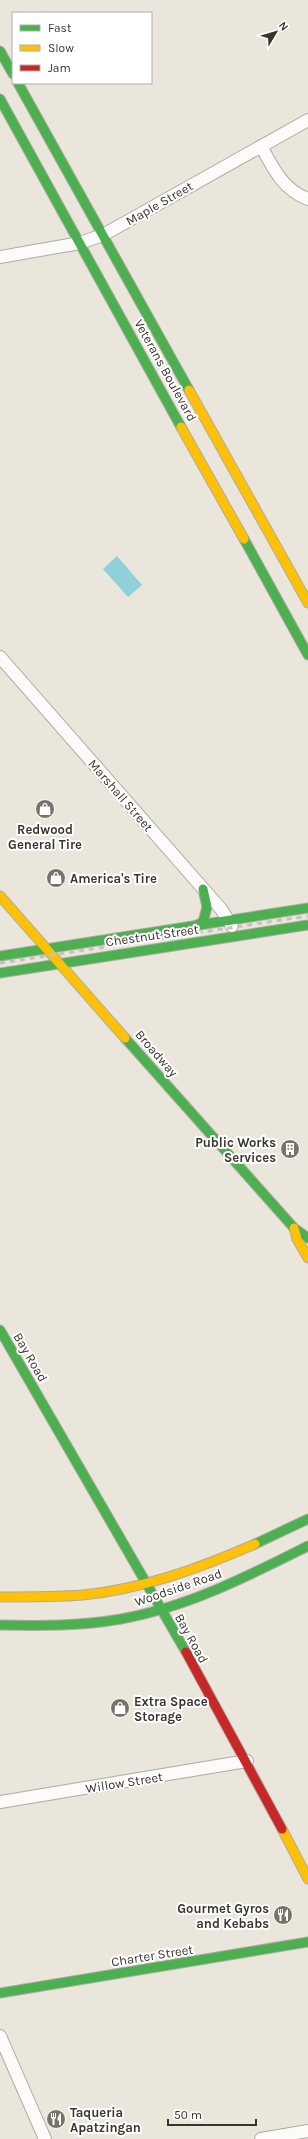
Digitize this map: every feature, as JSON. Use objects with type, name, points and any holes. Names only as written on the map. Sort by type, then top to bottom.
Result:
[{"type":"main road","points":[[0,51],[12,72]]},
{"type":"main road","name":"Veterans Boulevard","points":[[19,84],[308,603]]},
{"type":"main road","name":"Veterans Boulevard","points":[[0,98],[149,367],[303,633],[308,655]]},
{"type":"main road","points":[[149,367],[159,370]]},
{"type":"main road","points":[[171,375],[185,382]]},
{"type":"main road","points":[[197,925],[203,922],[207,907],[203,889]]},
{"type":"main road","name":"Broadway","points":[[0,896],[294,1228],[308,1238]]},
{"type":"main road","name":"Chestnut Street","points":[[0,956],[308,908]]},
{"type":"main road","name":"Chestnut Street","points":[[0,972],[308,924]]},
{"type":"main road","name":"Broadway","points":[[294,1228],[297,1239],[308,1258]]},
{"type":"main road","name":"Bay Road","points":[[0,1330],[148,1584],[247,1761],[308,1879]]},
{"type":"main road","name":"Woodside Road","points":[[0,1597],[38,1599],[76,1596],[148,1584],[220,1560],[308,1519]]},
{"type":"main road","name":"Woodside Road","points":[[0,1625],[46,1626],[100,1622],[162,1609],[250,1575],[308,1546]]},
{"type":"main road","name":"Charter Street","points":[[0,1993],[308,1942]]},
{"type":"street","name":"Maple Street","points":[[0,257],[80,243],[103,235],[308,120]]},
{"type":"street","points":[[261,146],[284,183],[300,196],[308,199]]},
{"type":"street","name":"Marshall Street","points":[[0,657],[203,889],[229,920],[236,936]]},
{"type":"street","name":"Willow Street","points":[[0,1802],[247,1761]]},
{"type":"street","points":[[0,2036],[45,2139]]},
{"type":"street","points":[[261,2139],[308,2131]]},
{"type":"water","points":[[117,556],[142,585],[128,597],[103,569]]},
{"type":"railway","points":[[0,963],[308,916]]},
{"type":"traffic: fast","points":[[0,51],[12,72]]},
{"type":"traffic: fast","points":[[19,84],[189,390]]},
{"type":"traffic: fast","points":[[0,99],[181,427]]},
{"type":"traffic: fast","points":[[244,539],[308,655]]},
{"type":"traffic: fast","points":[[197,925],[203,922],[207,907],[203,889]]},
{"type":"traffic: fast","points":[[0,956],[308,908]]},
{"type":"traffic: fast","points":[[0,973],[308,925]]},
{"type":"traffic: fast","points":[[125,1038],[294,1228],[308,1238]]},
{"type":"traffic: fast","points":[[0,1330],[186,1652]]},
{"type":"traffic: fast","points":[[255,1544],[308,1519]]},
{"type":"traffic: fast","points":[[0,1625],[76,1624],[121,1619],[146,1614],[194,1599],[240,1579],[308,1546]]},
{"type":"traffic: fast","points":[[0,1993],[308,1942]]},
{"type":"traffic: slow","points":[[189,390],[308,603]]},
{"type":"traffic: slow","points":[[181,427],[244,539]]},
{"type":"traffic: slow","points":[[0,896],[125,1038]]},
{"type":"traffic: slow","points":[[294,1228],[297,1239],[308,1258]]},
{"type":"traffic: slow","points":[[0,1597],[52,1597],[83,1595],[127,1588],[149,1583],[192,1569],[255,1544]]},
{"type":"traffic: slow","points":[[282,1829],[308,1879]]},
{"type":"traffic: jam","points":[[186,1652],[282,1829]]},
{"type":"place","name":"Redwood General Tire","points":[[45,809]]},
{"type":"place","name":"America's Tire","points":[[56,878]]},
{"type":"place","name":"Public Works Services","points":[[290,1149]]},
{"type":"place","name":"Extra Space Storage","points":[[120,1708]]},
{"type":"place","name":"Gourmet Gyros and Kebabs","points":[[283,1915]]},
{"type":"place","name":"Taqueria Apatzingan","points":[[56,2119]]}]
